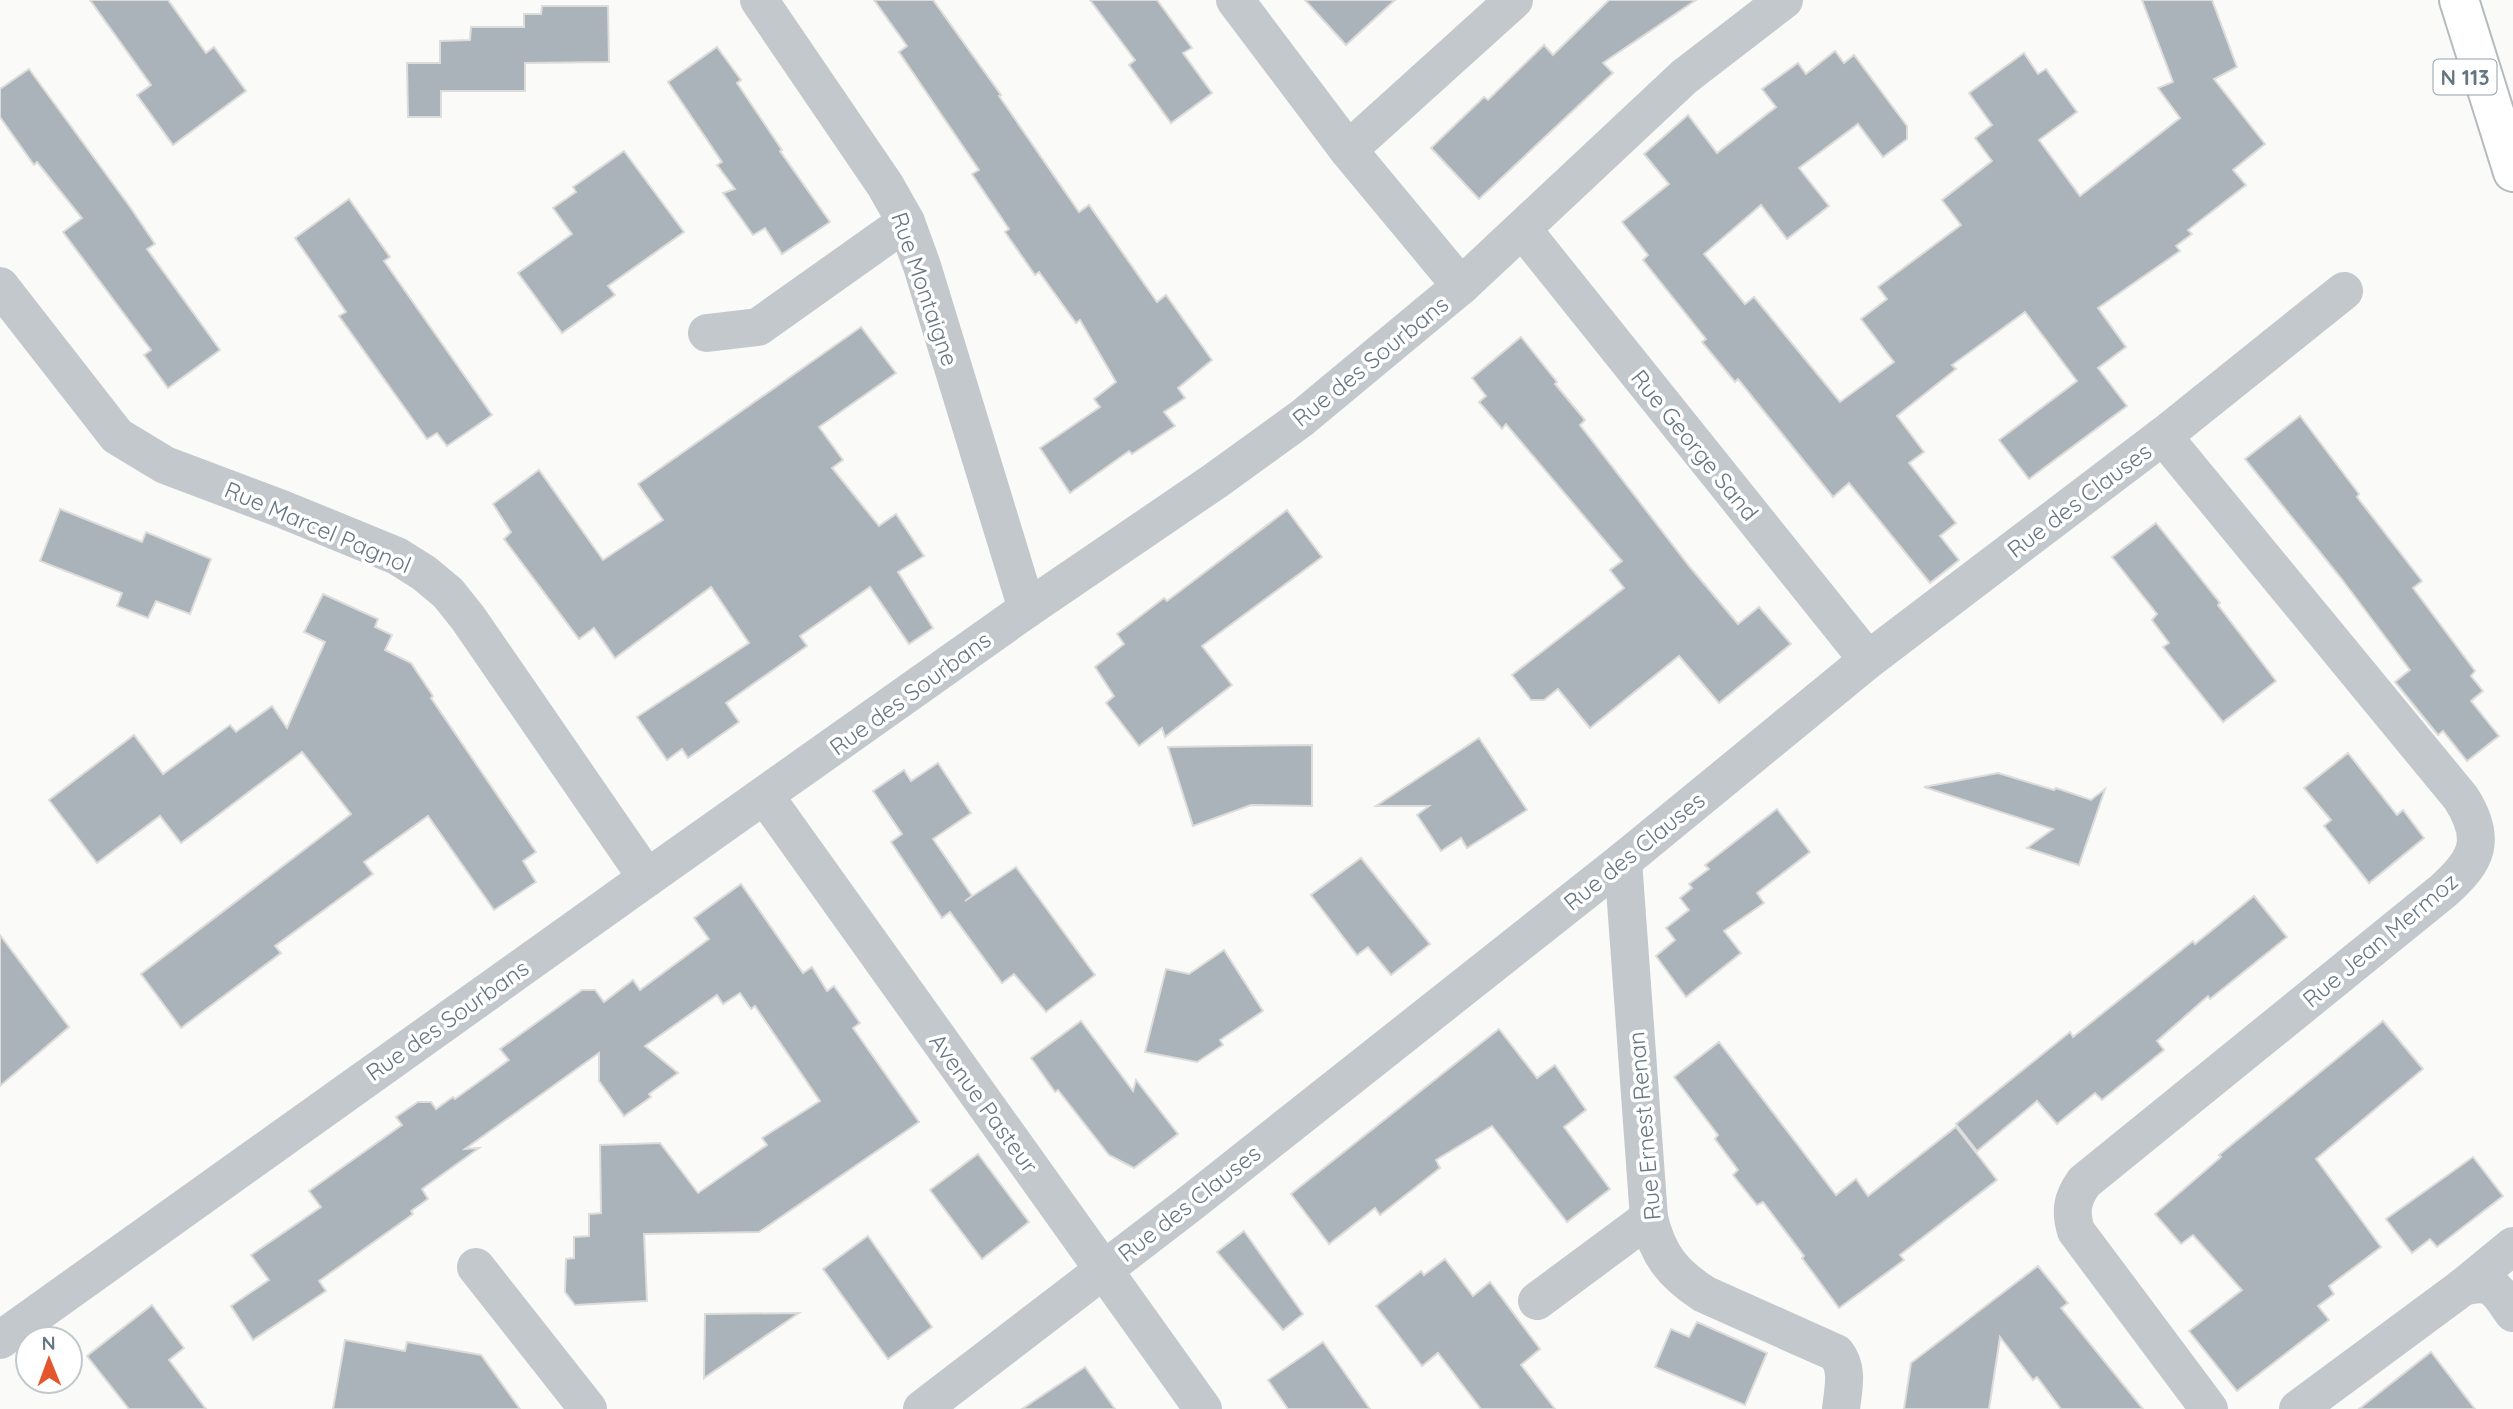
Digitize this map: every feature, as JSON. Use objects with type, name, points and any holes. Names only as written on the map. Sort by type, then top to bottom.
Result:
[{"type":"main road","name":"N 113","points":[[2432,0],[2451,50],[2509,162]]},
{"type":"main road","name":"N 113","points":[[2459,0],[2509,162]]},
{"type":"street","name":"Rue Montaigne","points":[[759,0],[885,185],[906,222],[922,266],[1027,609]]},
{"type":"street","points":[[1235,0],[1348,150],[1461,286]]},
{"type":"street","points":[[1348,150],[1514,0]]},
{"type":"street","name":"Rue des Sourbans","points":[[0,1340],[647,878],[1302,418],[1461,286],[1684,77],[1731,38],[1784,0]]},
{"type":"street","points":[[707,333],[758,327],[906,222]]},
{"type":"street","name":"Rue George Sand","points":[[1523,230],[1868,660]]},
{"type":"street","name":"Rue Marcel Pagnol","points":[[0,286],[117,436],[164,465],[397,556],[448,593],[647,878]]},
{"type":"street","name":"Rue des Clauses","points":[[922,1409],[1187,1206],[1623,861],[1868,660],[2163,436],[2344,291]]},
{"type":"street","name":"Rue Jean Mermoz","points":[[2163,436],[2460,798],[2471,814],[2477,836],[2472,859],[2457,878],[2084,1182],[2075,1194],[2072,1217],[2076,1231],[2209,1409]]},
{"type":"street","name":"Avenue Pasteur","points":[[765,796],[1203,1409]]},
{"type":"street","name":"Rue Ernest Renan","points":[[1623,861],[1649,1217],[1655,1243],[1684,1281],[1704,1294],[1836,1353],[1844,1371],[1841,1409]]},
{"type":"street","points":[[1537,1301],[1649,1217]]},
{"type":"street","points":[[2298,1409],[2463,1287],[2513,1246]]},
{"type":"street","points":[[477,1267],[588,1409]]},
{"type":"street","points":[[2463,1287],[2480,1283],[2487,1285],[2496,1290],[2513,1312]]},
{"type":"building","points":[[90,0],[168,0],[206,53],[214,47],[246,91],[173,145],[137,95],[151,85]]},
{"type":"building","points":[[874,0],[933,0],[1001,95],[999,96],[1079,212],[1089,205],[1157,302],[1166,295],[1212,360],[1178,388],[1185,398],[1164,412],[1175,426],[1132,454],[1129,451],[1070,493],[1040,448],[1100,407],[1094,399],[1116,382],[1080,320],[1076,323],[1039,272],[1035,275],[1005,232],[1009,229],[972,174],[979,170],[899,52],[907,46]]},
{"type":"building","points":[[1090,0],[1157,0],[1192,48],[1183,53],[1212,93],[1171,123],[1129,65],[1135,60]]},
{"type":"building","points":[[1305,0],[1395,0],[1346,45]]},
{"type":"building","points":[[1609,0],[1696,0],[1603,63],[1613,73],[1479,199],[1431,148],[1484,97],[1488,100],[1544,45],[1553,55]]},
{"type":"building","points":[[2142,0],[2212,0],[2237,67],[2214,79],[2265,144],[2233,170],[2246,185],[2188,230],[2192,234],[2176,246],[2180,251],[2098,308],[2126,347],[2098,368],[2127,406],[2029,479],[1999,440],[2077,381],[2025,312],[1952,365],[1956,369],[1897,416],[1924,452],[1909,463],[1956,523],[1940,536],[1959,560],[1930,583],[1849,483],[1833,497],[1738,379],[1735,382],[1702,342],[1706,339],[1643,260],[1648,255],[1622,222],[1669,184],[1644,154],[1688,115],[1717,153],[1776,107],[1762,89],[1798,63],[1806,74],[1835,51],[1844,63],[1854,55],[1907,126],[1907,139],[1883,157],[1858,124],[1799,168],[1829,206],[1787,239],[1761,205],[1704,254],[1745,304],[1754,297],[1840,402],[1894,362],[1861,319],[1887,299],[1878,287],[1961,225],[1942,200],[1992,161],[1975,138],[1992,125],[1969,93],[2024,53],[2038,74],[2046,69],[2077,112],[2039,140],[2080,196],[2180,118],[2158,88],[2173,82]]},
{"type":"building","points":[[542,6],[608,6],[609,62],[525,63],[525,91],[441,91],[441,117],[408,117],[407,63],[440,63],[440,41],[470,40],[471,27],[524,27],[524,14],[541,14]]},
{"type":"building","points":[[717,47],[741,80],[737,83],[782,150],[780,151],[830,222],[782,254],[765,228],[753,235],[723,193],[735,189],[717,165],[722,162],[668,82]]},
{"type":"building","points":[[29,69],[130,207],[155,244],[147,249],[220,350],[168,388],[144,355],[151,350],[63,232],[82,218],[37,162],[34,165],[0,117],[0,89]]},
{"type":"building","points":[[624,151],[684,232],[608,286],[615,295],[562,333],[518,273],[572,234],[553,208],[576,192],[573,187]]},
{"type":"building","points":[[349,199],[390,257],[384,261],[492,415],[447,446],[437,433],[427,439],[339,316],[346,312],[295,238]]},
{"type":"building","points":[[861,327],[896,373],[819,427],[843,460],[832,468],[879,526],[896,514],[924,556],[898,572],[933,628],[909,644],[870,587],[800,636],[807,646],[726,703],[739,722],[688,758],[682,749],[667,760],[637,717],[749,643],[711,587],[615,658],[594,628],[579,639],[504,539],[511,532],[493,504],[539,470],[603,560],[663,520],[638,484]]},
{"type":"building","points":[[1521,337],[1585,420],[1580,425],[1689,566],[1738,624],[1759,607],[1791,644],[1719,703],[1679,656],[1590,728],[1558,689],[1544,700],[1531,700],[1512,675],[1624,588],[1610,570],[1622,561],[1506,424],[1502,429],[1479,402],[1486,396],[1472,378]]},
{"type":"building","points":[[2300,416],[2359,494],[2357,497],[2422,581],[2413,588],[2475,671],[2471,676],[2483,691],[2471,701],[2499,736],[2467,761],[2443,731],[2438,735],[2395,682],[2410,670],[2341,578],[2245,459]]},
{"type":"building","points":[[60,509],[142,542],[146,532],[211,559],[190,614],[156,601],[148,618],[117,606],[122,593],[40,561]]},
{"type":"building","points":[[1287,510],[1322,557],[1202,646],[1232,685],[1165,737],[1162,728],[1139,746],[1106,703],[1114,696],[1095,667],[1124,644],[1117,634],[1164,598],[1167,601]]},
{"type":"building","points":[[2156,523],[2220,603],[2218,605],[2276,681],[2223,722],[2163,647],[2169,643],[2152,620],[2157,614],[2112,557]]},
{"type":"building","points":[[323,594],[378,619],[375,627],[392,635],[385,650],[411,663],[433,696],[431,698],[536,852],[523,861],[536,882],[494,910],[428,816],[364,862],[373,874],[275,946],[281,953],[181,1028],[141,974],[351,814],[302,752],[181,843],[160,816],[97,863],[49,800],[134,735],[163,774],[230,725],[236,732],[272,706],[287,728],[325,642],[304,632]]},
{"type":"building","points":[[1479,738],[1527,810],[1467,848],[1461,838],[1441,851],[1417,815],[1429,806],[1376,806]]},
{"type":"building","points":[[1312,745],[1312,806],[1251,805],[1193,826],[1168,747]]},
{"type":"building","points":[[2348,753],[2397,815],[2403,810],[2424,838],[2369,883],[2324,826],[2331,820],[2304,788]]},
{"type":"building","points":[[938,763],[971,813],[933,839],[972,896],[965,901],[1016,867],[1095,975],[1046,1012],[1014,974],[1002,983],[950,912],[942,918],[891,842],[902,834],[873,791],[904,770],[911,781]]},
{"type":"building","points":[[1998,773],[2091,800],[2105,789],[2079,865],[2027,848],[2053,829],[1924,787]]},
{"type":"building","points":[[1777,809],[1810,852],[1757,893],[1764,903],[1724,931],[1741,953],[1686,997],[1656,956],[1675,940],[1666,928],[1689,910],[1680,898],[1692,888],[1689,884],[1709,869],[1705,865]]},
{"type":"building","points":[[1361,858],[1430,944],[1391,975],[1368,947],[1357,955],[1311,895]]},
{"type":"building","points":[[741,884],[803,973],[812,967],[827,991],[834,986],[860,1023],[853,1028],[919,1122],[759,1232],[644,1234],[647,1301],[575,1305],[565,1292],[566,1259],[574,1258],[574,1237],[589,1236],[589,1214],[601,1213],[600,1145],[660,1143],[698,1193],[767,1145],[762,1138],[820,1101],[755,1006],[751,1009],[740,993],[723,1004],[717,995],[645,1046],[678,1073],[649,1094],[651,1097],[624,1116],[599,1081],[599,1053],[465,1149],[479,1148],[422,1189],[428,1199],[411,1211],[413,1214],[319,1281],[326,1291],[253,1340],[231,1306],[269,1280],[251,1255],[321,1207],[309,1191],[402,1125],[396,1117],[418,1102],[431,1102],[436,1109],[453,1097],[455,1099],[509,1060],[500,1049],[582,990],[595,990],[604,1002],[633,980],[640,990],[709,939],[694,918]]},
{"type":"building","points":[[2254,896],[2287,937],[2210,999],[2208,996],[2157,1041],[2164,1050],[2102,1100],[2095,1093],[2057,1124],[2037,1101],[1977,1151],[1956,1124],[2070,1032],[2073,1037]]},
{"type":"building","points":[[0,935],[69,1027],[0,1086]]},
{"type":"building","points":[[1224,950],[1263,1011],[1220,1040],[1223,1045],[1197,1062],[1145,1052],[1166,969],[1189,974]]},
{"type":"building","points":[[1081,1021],[1133,1091],[1136,1080],[1178,1134],[1134,1168],[1109,1155],[1058,1090],[1055,1092],[1031,1058]]},
{"type":"building","points":[[2383,1021],[2423,1069],[2316,1159],[2381,1247],[2329,1286],[2334,1294],[2318,1306],[2329,1320],[2237,1391],[2189,1331],[2242,1290],[2193,1235],[2181,1244],[2155,1214],[2221,1157],[2219,1155]]},
{"type":"building","points":[[1499,1029],[1537,1078],[1555,1065],[1586,1110],[1564,1127],[1610,1189],[1567,1222],[1492,1126],[1436,1160],[1440,1168],[1380,1215],[1375,1208],[1329,1244],[1291,1194]]},
{"type":"building","points":[[1719,1042],[1836,1195],[1856,1179],[1868,1196],[1956,1127],[1997,1180],[1900,1255],[1904,1260],[1839,1308],[1763,1202],[1757,1205],[1733,1175],[1738,1170],[1715,1139],[1718,1135],[1674,1077]]},
{"type":"building","points":[[978,1154],[1029,1222],[982,1259],[930,1190]]},
{"type":"building","points":[[2473,1157],[2503,1196],[2437,1247],[2430,1239],[2412,1253],[2386,1219]]},
{"type":"building","points":[[1244,1231],[1303,1314],[1283,1330],[1217,1252]]},
{"type":"building","points":[[868,1236],[932,1327],[888,1359],[823,1269]]},
{"type":"building","points":[[1445,1259],[1473,1296],[1490,1282],[1540,1349],[1521,1365],[1555,1409],[1481,1409],[1438,1353],[1422,1366],[1376,1306],[1421,1271],[1424,1275]]},
{"type":"building","points":[[2038,1266],[2068,1303],[2061,1308],[2143,1409],[2061,1409],[2037,1377],[2033,1380],[2000,1337],[1989,1409],[1904,1409],[1911,1363]]},
{"type":"building","points":[[152,1305],[184,1348],[169,1360],[206,1409],[129,1409],[87,1356]]},
{"type":"building","points":[[799,1313],[704,1378],[705,1314]]},
{"type":"building","points":[[1697,1322],[1767,1353],[1745,1405],[1655,1367],[1671,1329],[1689,1337]]},
{"type":"building","points":[[345,1340],[405,1351],[407,1342],[481,1355],[520,1409],[333,1409]]},
{"type":"building","points":[[1323,1342],[1370,1409],[1288,1409],[1268,1380]]},
{"type":"building","points":[[2431,1352],[2475,1409],[2359,1409]]},
{"type":"building","points":[[1085,1367],[1115,1409],[1022,1409]]}]
